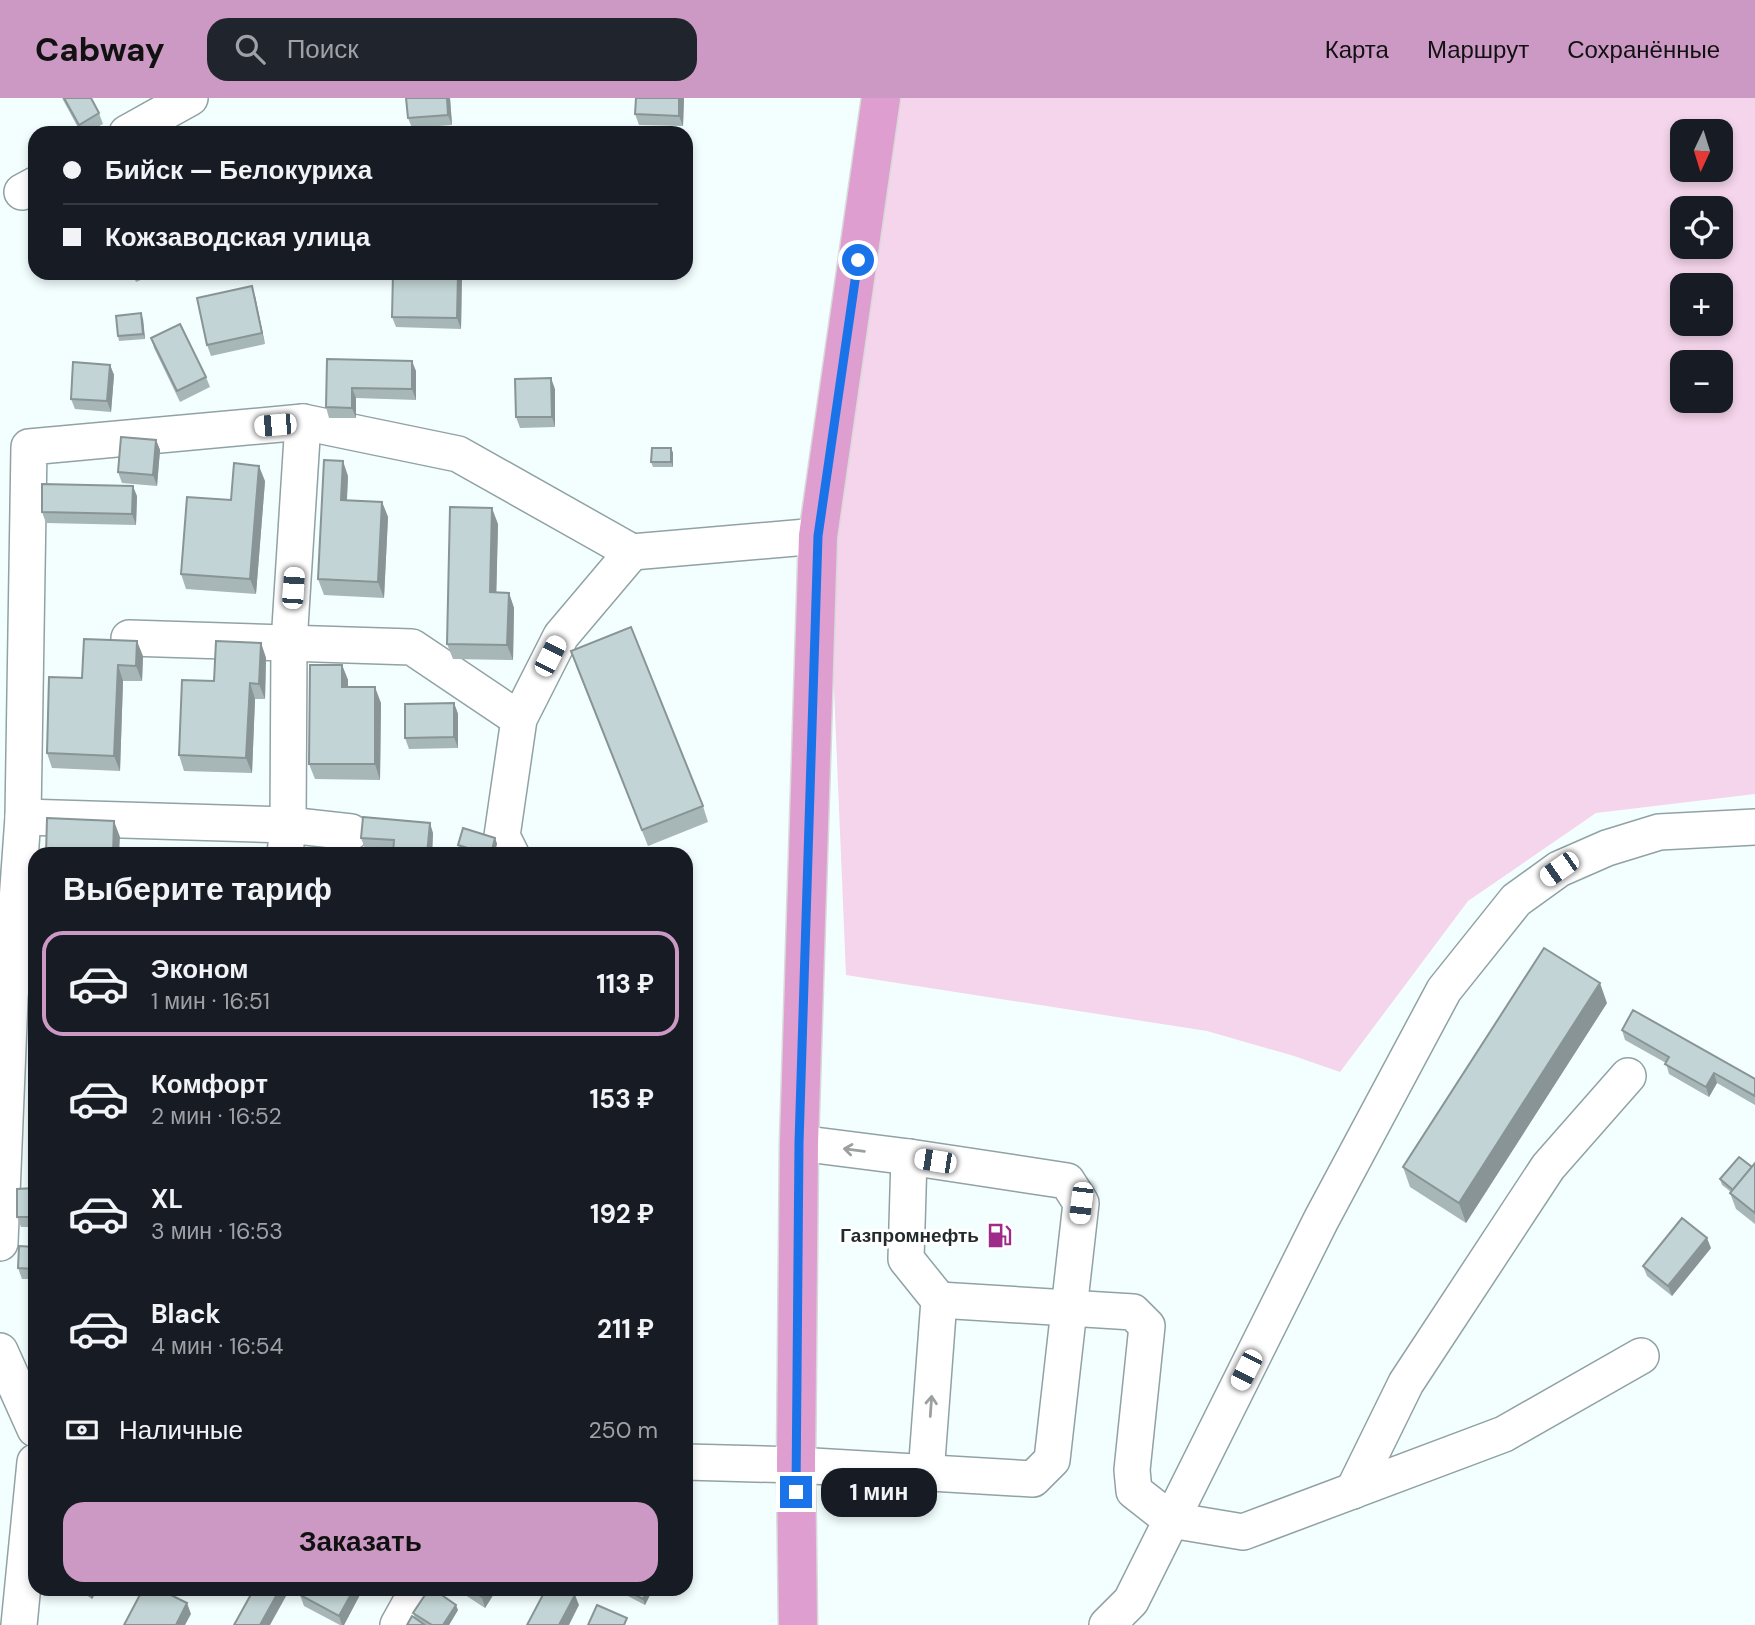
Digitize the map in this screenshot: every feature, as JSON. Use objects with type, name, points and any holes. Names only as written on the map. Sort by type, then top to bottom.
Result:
[{"type":"main road","points":[[798,1625],[796,1465],[799,1143],[818,536],[881,98]]},
{"type":"street","points":[[140,126],[190,98]]},
{"type":"street","points":[[0,1243],[23,817],[29,447],[303,422],[458,454],[632,552],[818,536]]},
{"type":"street","points":[[286,840],[289,643],[303,422]]},
{"type":"street","points":[[508,847],[502,836],[519,719],[561,635],[632,552]]},
{"type":"street","points":[[129,638],[412,647],[519,719]]},
{"type":"street","points":[[23,817],[286,840],[351,832]]},
{"type":"street","points":[[1107,1625],[1132,1601],[1321,1220],[1444,990],[1516,900],[1559,869],[1607,848],[1659,832],[1755,827]]},
{"type":"street","points":[[1353,1491],[1406,1383],[1548,1167],[1628,1076]]},
{"type":"street","points":[[693,1462],[796,1465],[1033,1479],[1052,1460],[1081,1203],[1067,1181],[799,1143]]},
{"type":"street","points":[[909,1157],[906,1259],[939,1300],[926,1474]]},
{"type":"street","points":[[939,1300],[1133,1312],[1147,1326],[1132,1470],[1134,1491],[1171,1520],[1243,1532],[1504,1434],[1641,1356]]},
{"type":"street","points":[[0,1351],[28,1413]]},
{"type":"street","points":[[19,1625],[28,1533]]},
{"type":"street","points":[[398,1625],[414,1596]]},
{"type":"shaded area","points":[[888,98],[1755,98],[1755,794],[1596,813],[1468,901],[1340,1072],[1207,1031],[846,975],[828,546]]},
{"type":"building","points":[[64,98],[91,98],[99,113],[79,125]]},
{"type":"building","points":[[406,98],[447,98],[448,115],[408,118]]},
{"type":"building","points":[[636,98],[679,98],[679,116],[635,114]]},
{"type":"building","points":[[393,280],[458,280],[457,318],[392,317]]},
{"type":"building","points":[[252,286],[262,333],[207,345],[197,298]]},
{"type":"building","points":[[141,313],[143,334],[118,336],[116,316]]},
{"type":"building","points":[[180,324],[206,377],[177,391],[151,338]]},
{"type":"building","points":[[327,359],[412,361],[412,389],[352,388],[352,408],[326,407]]},
{"type":"building","points":[[73,362],[110,365],[107,401],[71,399]]},
{"type":"building","points":[[551,378],[552,417],[516,417],[515,379]]},
{"type":"building","points":[[121,437],[156,440],[153,475],[118,472]]},
{"type":"building","points":[[652,448],[671,448],[671,462],[651,462]]},
{"type":"building","points":[[324,460],[343,461],[341,500],[382,502],[378,582],[318,579]]},
{"type":"building","points":[[234,463],[259,466],[250,579],[181,574],[187,497],[231,500]]},
{"type":"building","points":[[42,484],[133,486],[132,514],[42,512]]},
{"type":"building","points":[[450,507],[492,508],[490,592],[509,593],[507,645],[447,644]]},
{"type":"building","points":[[631,627],[703,806],[642,830],[571,651]]},
{"type":"building","points":[[84,639],[137,641],[136,666],[118,665],[114,756],[47,753],[49,677],[82,678]]},
{"type":"building","points":[[216,641],[261,643],[259,684],[250,683],[246,758],[179,755],[182,680],[214,681]]},
{"type":"building","points":[[310,665],[342,665],[342,687],[375,687],[375,764],[309,764]]},
{"type":"building","points":[[454,703],[454,737],[405,738],[405,704]]},
{"type":"building","points":[[363,817],[430,823],[428,847],[394,847],[394,840],[361,838]]},
{"type":"building","points":[[47,818],[114,821],[113,847],[46,847]]},
{"type":"building","points":[[463,828],[495,838],[493,847],[458,845]]},
{"type":"building","points":[[1544,948],[1600,983],[1459,1203],[1403,1167]]},
{"type":"building","points":[[1633,1010],[1755,1079],[1755,1096],[1714,1073],[1706,1087],[1665,1064],[1669,1057],[1622,1030]]},
{"type":"building","points":[[1739,1157],[1752,1167],[1733,1190],[1720,1179]]},
{"type":"building","points":[[1755,1163],[1755,1213],[1730,1193]]},
{"type":"building","points":[[28,1188],[28,1217],[17,1217],[17,1189]]},
{"type":"building","points":[[1682,1218],[1707,1238],[1668,1286],[1643,1266]]},
{"type":"building","points":[[19,1246],[28,1247],[28,1269],[18,1268]]},
{"type":"building","points":[[139,1596],[173,1596],[187,1603],[176,1625],[124,1625]]},
{"type":"building","points":[[250,1596],[276,1596],[260,1625],[234,1625]]},
{"type":"building","points":[[302,1596],[350,1596],[339,1616]]},
{"type":"building","points":[[424,1596],[443,1596],[456,1605],[443,1625],[432,1625],[413,1613]]},
{"type":"building","points":[[542,1596],[574,1596],[559,1625],[527,1625]]},
{"type":"building","points":[[597,1605],[627,1618],[624,1625],[588,1625]]},
{"type":"building","points":[[412,1616],[425,1625],[407,1625]]},
{"type":"place","name":"Газпромнефть","points":[[999,1235]]},
{"type":"route","points":[[796,1492],[799,1143],[818,536],[858,260]]}]
